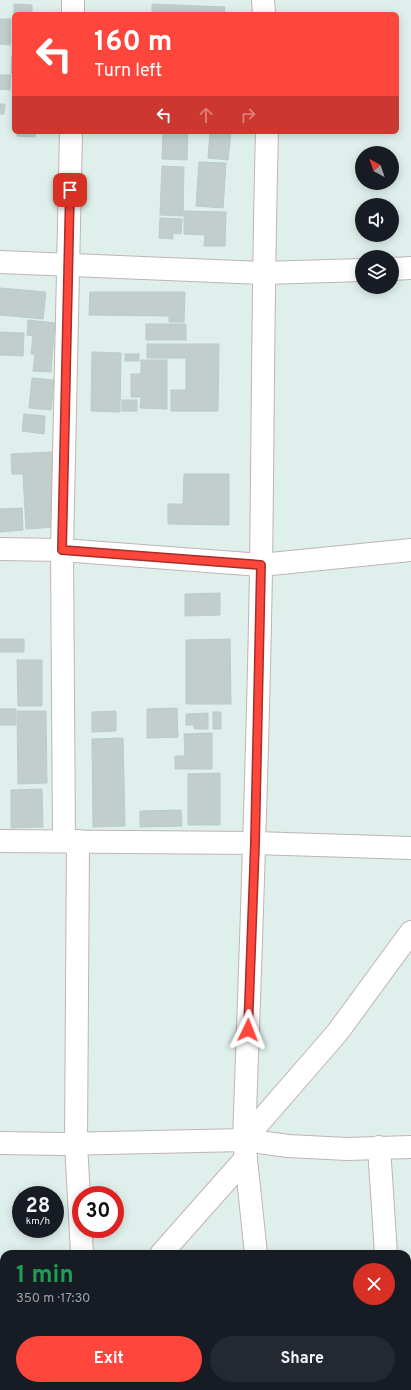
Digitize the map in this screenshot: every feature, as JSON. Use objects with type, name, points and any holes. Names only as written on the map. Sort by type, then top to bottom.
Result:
[{"type":"street","points":[[73,0],[73,12]]},
{"type":"street","points":[[263,0],[264,12]]},
{"type":"street","points":[[71,134],[62,550],[71,841],[76,1143],[82,1250]]},
{"type":"street","points":[[256,1250],[245,1149],[255,843],[261,565],[263,272],[267,134]]},
{"type":"street","points":[[0,262],[263,272],[355,270]]},
{"type":"street","points":[[399,269],[411,268]]},
{"type":"street","points":[[0,549],[62,550],[261,565],[411,550]]},
{"type":"street","points":[[0,841],[255,843],[411,848]]},
{"type":"street","points":[[164,1250],[337,1033],[411,932]]},
{"type":"street","points":[[0,1143],[76,1143],[245,1149],[288,1146],[347,1149],[411,1147]]},
{"type":"street","points":[[379,1147],[386,1250]]},
{"type":"building","points":[[14,4],[32,5],[32,12],[14,12]]},
{"type":"building","points":[[152,4],[225,7],[224,12],[152,12]]},
{"type":"building","points":[[0,19],[11,19],[10,45],[0,44]]},
{"type":"building","points":[[0,75],[11,75],[10,90],[0,89]]},
{"type":"building","points":[[0,104],[5,104],[4,114],[0,114]]},
{"type":"building","points":[[17,134],[35,134],[35,137],[17,136]]},
{"type":"building","points":[[163,134],[188,134],[187,160],[162,159]]},
{"type":"building","points":[[210,134],[231,134],[228,160],[208,158]]},
{"type":"building","points":[[199,162],[226,163],[223,208],[196,206]]},
{"type":"building","points":[[162,166],[184,167],[183,216],[160,215]]},
{"type":"building","points":[[184,211],[226,212],[225,246],[204,246],[205,235],[184,234]]},
{"type":"building","points":[[160,218],[182,219],[181,234],[173,233],[173,239],[159,238]]},
{"type":"building","points":[[0,288],[46,292],[43,319],[0,315]]},
{"type":"building","points":[[90,292],[185,292],[184,322],[169,322],[169,316],[89,315]]},
{"type":"building","points":[[28,320],[55,323],[51,372],[33,371],[35,354],[31,354],[33,336],[27,335]]},
{"type":"building","points":[[146,324],[186,324],[186,340],[146,340]]},
{"type":"building","points":[[0,332],[24,333],[23,356],[0,355]]},
{"type":"building","points":[[147,344],[219,344],[218,411],[171,411],[171,390],[186,390],[186,358],[147,358]]},
{"type":"building","points":[[92,352],[121,353],[120,412],[91,411]]},
{"type":"building","points":[[125,354],[139,354],[139,361],[125,361]]},
{"type":"building","points":[[141,360],[167,360],[167,409],[140,408],[141,397],[131,397],[131,374],[141,374]]},
{"type":"building","points":[[32,378],[54,380],[51,410],[29,408]]},
{"type":"building","points":[[122,400],[137,400],[137,411],[122,411]]},
{"type":"building","points":[[24,414],[45,416],[44,434],[22,431]]},
{"type":"building","points":[[52,452],[56,527],[26,529],[23,474],[12,474],[11,454]]},
{"type":"building","points":[[184,474],[229,474],[229,525],[168,524],[168,504],[183,504]]},
{"type":"building","points":[[22,508],[23,530],[0,532],[0,509]]},
{"type":"building","points":[[220,593],[220,615],[185,616],[185,594]]},
{"type":"building","points":[[0,639],[24,639],[24,652],[0,652]]},
{"type":"building","points":[[230,639],[231,704],[186,704],[186,640]]},
{"type":"building","points":[[17,660],[42,660],[42,706],[18,706]]},
{"type":"building","points":[[177,708],[178,737],[147,738],[147,709]]},
{"type":"building","points":[[0,709],[16,709],[16,725],[0,725]]},
{"type":"building","points":[[17,711],[46,711],[47,783],[18,784]]},
{"type":"building","points":[[116,711],[116,731],[92,732],[92,712]]},
{"type":"building","points":[[213,712],[221,712],[221,729],[213,729]]},
{"type":"building","points":[[208,713],[208,729],[194,729],[194,725],[186,725],[186,714]]},
{"type":"building","points":[[212,733],[212,769],[175,769],[175,756],[185,756],[184,734]]},
{"type":"building","points":[[123,738],[125,826],[93,827],[92,739]]},
{"type":"building","points":[[220,773],[220,825],[188,825],[188,774]]},
{"type":"building","points":[[42,789],[43,827],[11,828],[11,790]]},
{"type":"building","points":[[181,810],[182,826],[140,827],[140,811]]},
{"type":"route","points":[[70,190],[62,550],[261,565],[255,843],[248,1030]]}]
